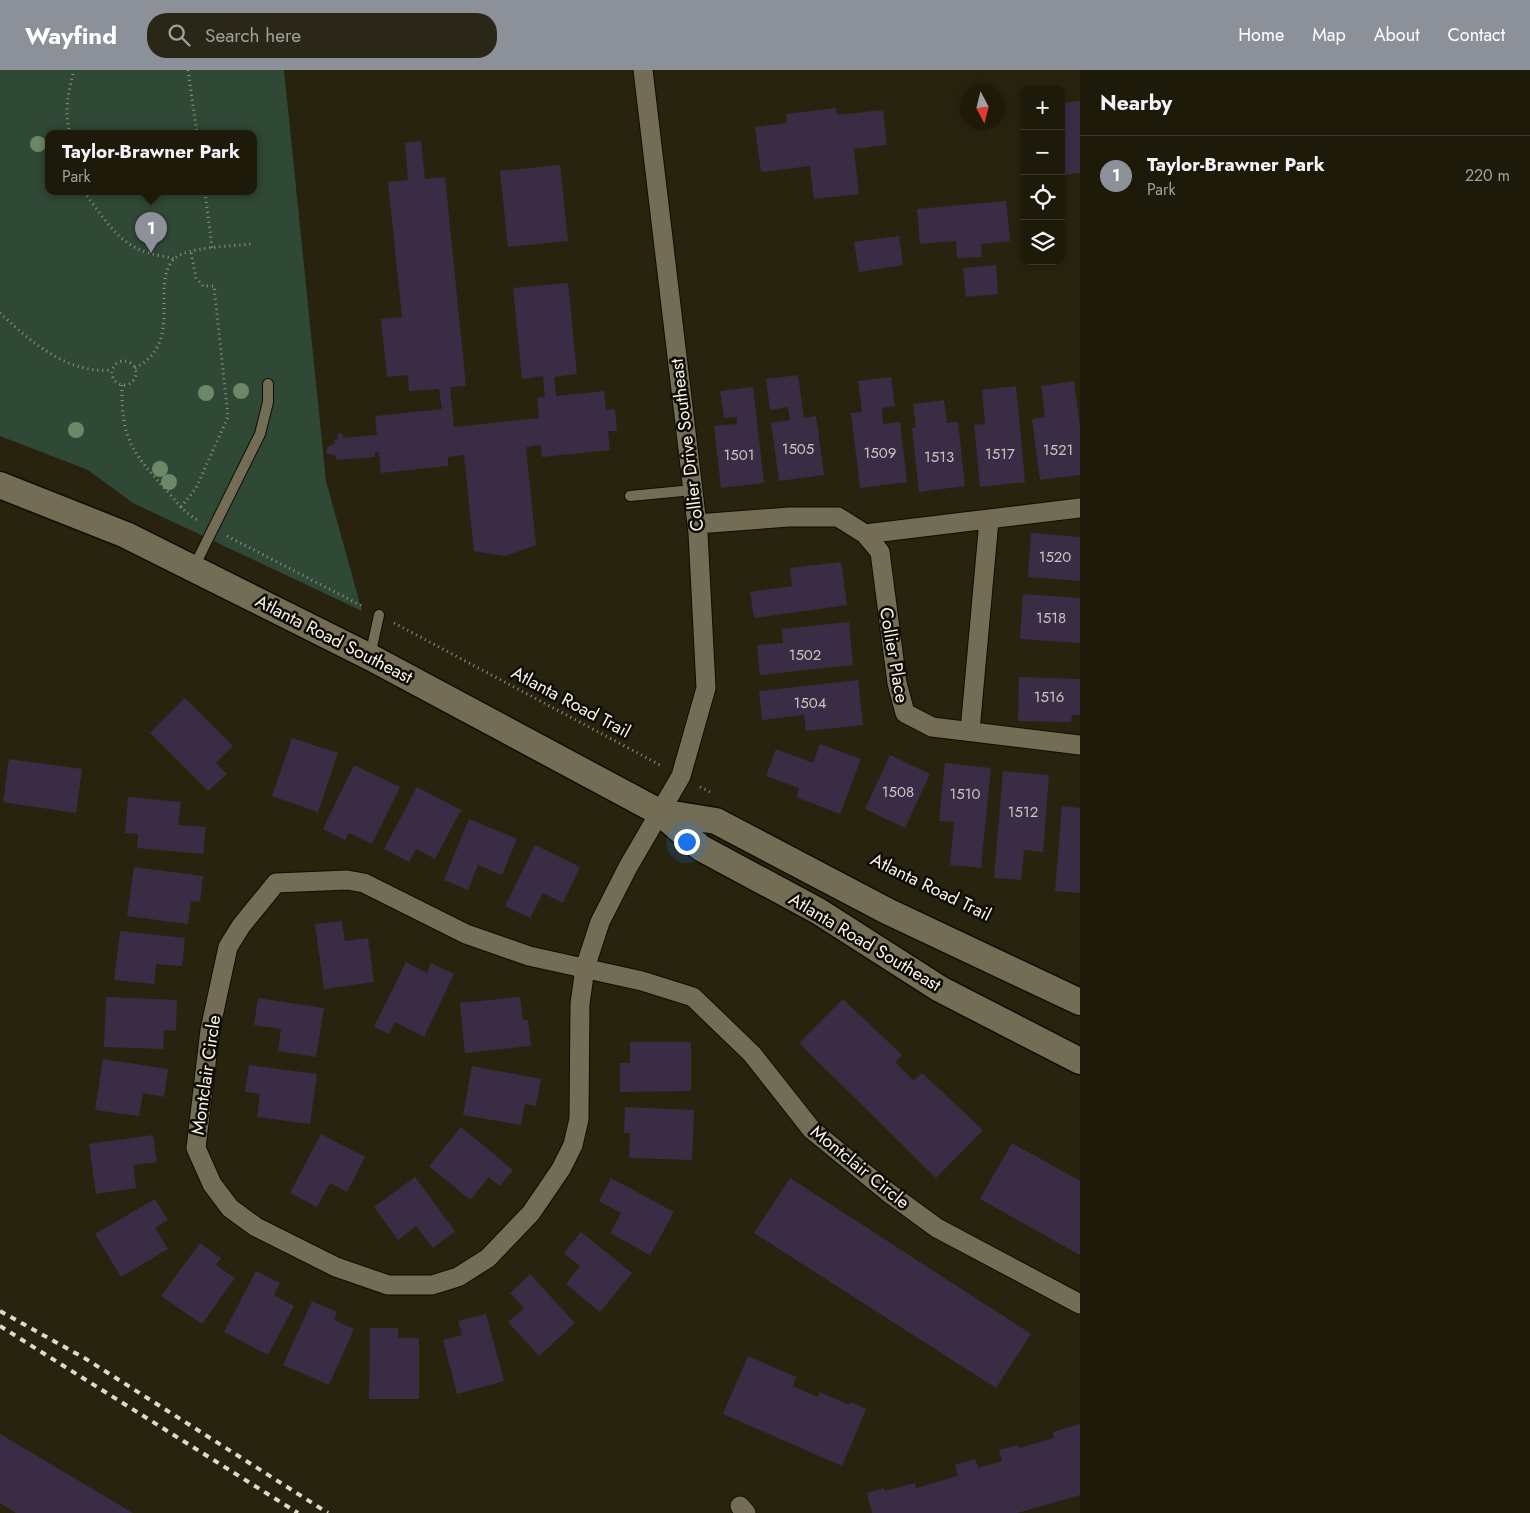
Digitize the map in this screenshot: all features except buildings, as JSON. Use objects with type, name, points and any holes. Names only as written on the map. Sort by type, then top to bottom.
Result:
[{"type":"main road","name":"Atlanta Road Southeast","points":[[0,485],[114,530],[194,568],[370,657],[659,812],[701,848],[818,911],[940,989],[1080,1061]]},
{"type":"main road","name":"Atlanta Road Southeast","points":[[659,812],[716,821],[887,911],[1080,1002]]},
{"type":"street","name":"Collier Drive Southeast","points":[[643,70],[697,524],[706,688],[681,776],[659,812]]},
{"type":"street","points":[[865,534],[1080,508]]},
{"type":"street","name":"Collier Place","points":[[697,524],[789,517],[838,517],[865,534],[880,552],[897,683],[905,713],[932,727],[1080,745]]},
{"type":"street","points":[[970,731],[990,520]]},
{"type":"street","name":"Montclair Circle","points":[[659,812],[600,922],[585,968],[580,1004],[579,1119],[572,1146],[561,1169],[531,1213],[488,1258],[458,1278],[432,1285],[388,1285],[336,1267],[256,1227],[230,1208],[212,1184],[196,1148],[210,1030],[228,947],[241,926],[276,883],[347,880],[364,883],[466,934],[529,956],[585,968],[642,981],[694,997],[752,1054],[812,1130],[889,1193],[937,1228],[1080,1304]]},
{"type":"lane","points":[[194,568],[260,434],[268,402],[268,384]]},
{"type":"lane","points":[[630,496],[693,490]]},
{"type":"lane","points":[[370,657],[379,615]]},
{"type":"path","points":[[69,130],[66,109],[68,87],[74,70]]},
{"type":"path","points":[[188,70],[196,130]]},
{"type":"path","points":[[86,195],[116,233],[140,250],[175,259],[191,252],[251,244]]},
{"type":"path","points":[[204,195],[212,248]]},
{"type":"path","points":[[182,507],[196,488],[228,417],[214,286],[203,286],[196,278],[191,252]]},
{"type":"path","points":[[135,368],[153,356],[159,346],[164,318],[167,275],[175,259]]},
{"type":"path","points":[[0,313],[29,338],[70,364],[89,370],[112,370]]},
{"type":"path","points":[[123,361],[130,363],[135,368],[134,379],[129,384],[122,385],[113,378],[112,370],[116,364],[123,361]]},
{"type":"path","name":"Atlanta Road Trail","points":[[122,385],[125,426],[133,450],[189,516],[379,615],[718,797]]},
{"type":"green space","points":[[0,70],[284,70],[326,481],[362,611],[133,503],[88,470],[0,436]]},
{"type":"railway","points":[[0,1311],[86,1359],[328,1513]]},
{"type":"railway","points":[[0,1326],[298,1513]]},
{"type":"place","name":"Taylor-Brawner Park","points":[[151,253]]}]
